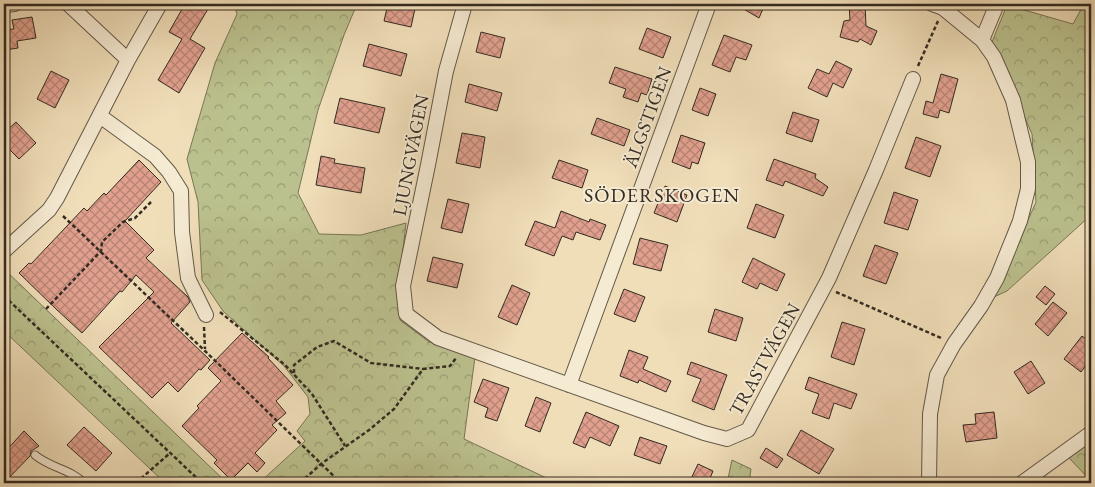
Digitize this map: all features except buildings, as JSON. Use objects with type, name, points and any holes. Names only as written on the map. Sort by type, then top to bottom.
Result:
[{"type":"street","points":[[4,5],[15,4]]},
{"type":"street","points":[[68,4],[128,60]]},
{"type":"street","points":[[4,251],[49,210],[57,198],[128,60],[160,4]]},
{"type":"street","name":"LJUNGVÄGEN","points":[[406,314],[403,286],[446,71],[465,4]]},
{"type":"street","name":"ÄLGSTIGEN","points":[[569,385],[709,4]]},
{"type":"street","points":[[929,483],[930,414],[937,375],[954,344],[981,306],[997,278],[1020,221],[1028,189],[1028,162],[1013,100],[994,57],[982,40],[942,8],[932,4]]},
{"type":"street","points":[[982,40],[997,4]]},
{"type":"street","name":"TRASTVÄGEN","points":[[406,314],[438,338],[704,433],[727,439],[748,430],[824,287],[876,170],[913,79]]},
{"type":"street","points":[[100,116],[155,156],[169,172],[180,192],[182,232],[188,278],[206,315]]},
{"type":"street","points":[[1022,483],[1091,433]]},
{"type":"lane","points":[[35,456],[43,462],[76,475],[84,483]]},
{"type":"path","points":[[913,79],[940,17]]},
{"type":"path","points":[[46,309],[102,252],[102,242],[123,222],[136,218],[151,202]]},
{"type":"path","points":[[49,210],[65,217],[341,483]]},
{"type":"path","points":[[824,287],[954,344]]},
{"type":"path","points":[[4,296],[202,483]]},
{"type":"path","points":[[205,351],[203,326],[206,315],[219,311],[285,365],[312,394],[346,445]]},
{"type":"path","points":[[294,375],[294,365],[317,347],[334,341],[371,364],[423,370],[450,366],[464,348]]},
{"type":"path","points":[[300,483],[321,464],[369,430],[394,409],[423,370]]},
{"type":"path","points":[[136,483],[170,453]]},
{"type":"green space","points":[[234,4],[357,4],[318,110],[298,193],[319,234],[361,235],[406,223],[398,294],[400,320],[429,342],[464,348],[475,357],[464,439],[557,483],[259,483],[305,441],[297,431],[310,414],[308,397],[284,366],[223,311],[202,280],[198,202],[187,159],[215,63],[237,14]]},
{"type":"green space","points":[[1084,4],[1091,4],[1091,215],[1007,291],[994,297],[1036,202],[1032,134],[992,42],[1007,5],[1073,24]]},
{"type":"green space","points":[[4,269],[227,483],[165,483],[4,331]]},
{"type":"green space","points":[[1091,438],[1091,481],[1069,458]]},
{"type":"green space","points":[[732,460],[751,469],[749,483],[727,483]]},
{"type":"district","name":"SÖDERSKOGEN","points":[[662,195]]}]
